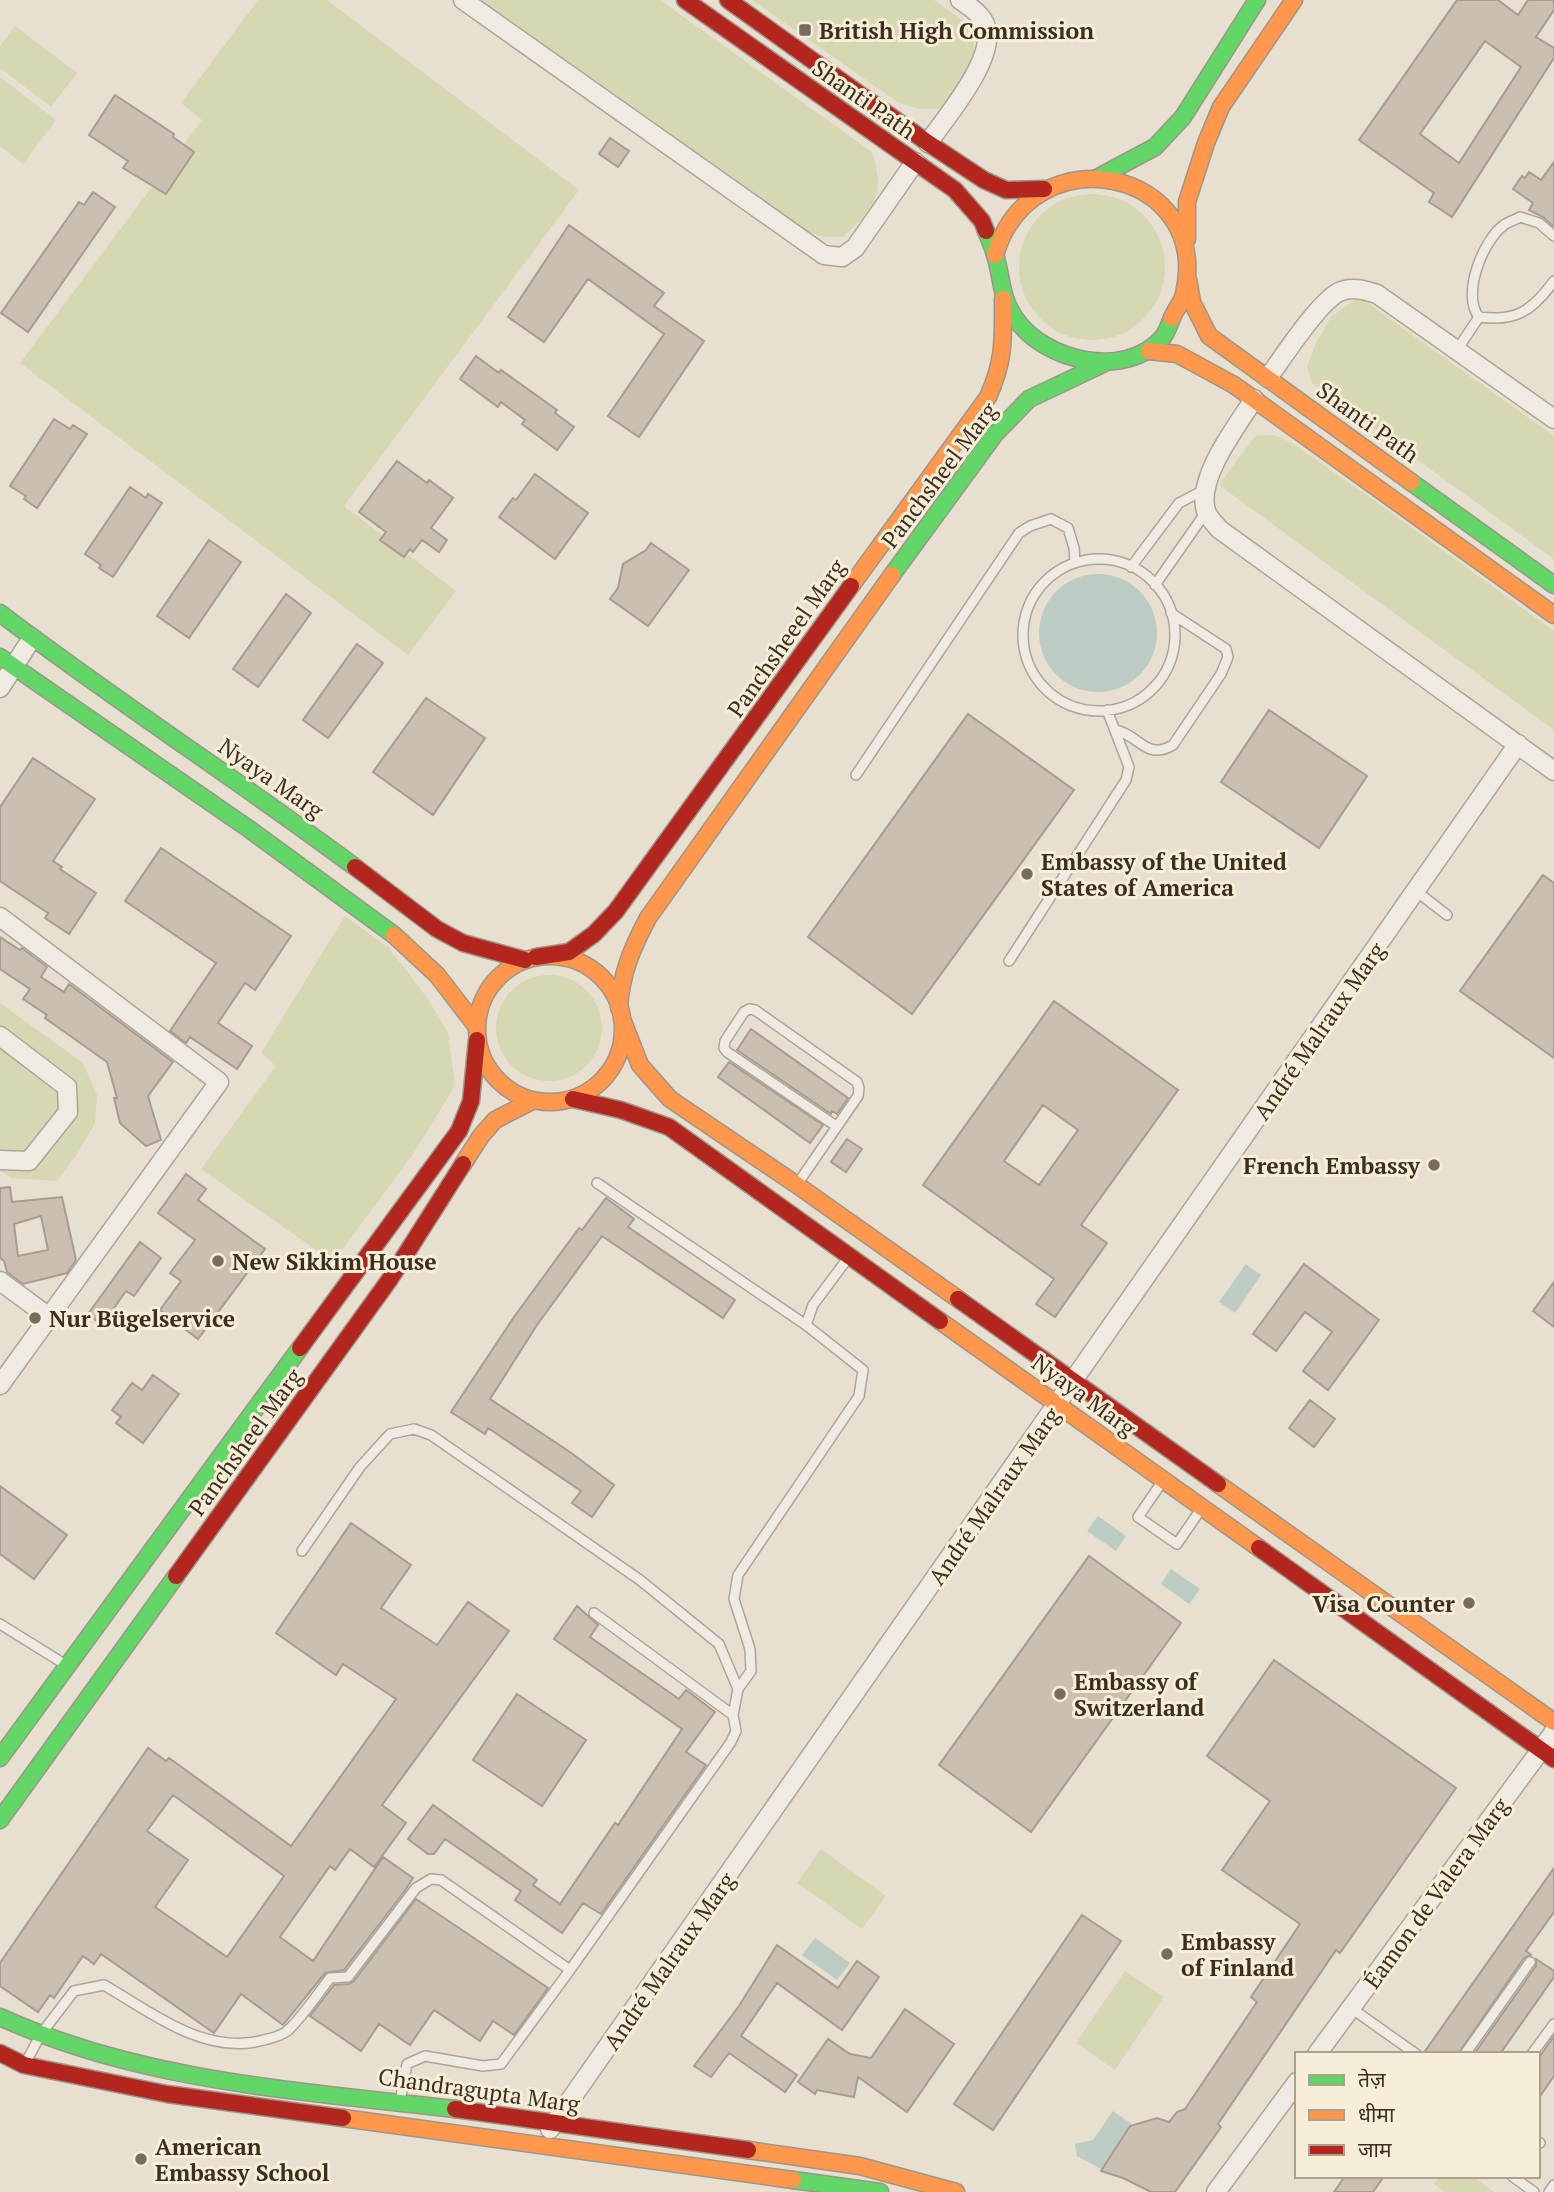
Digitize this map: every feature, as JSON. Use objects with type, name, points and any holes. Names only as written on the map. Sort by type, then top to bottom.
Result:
[{"type":"main road","name":"Shanti Path","points":[[685,0],[955,190],[982,221],[995,255]]},
{"type":"main road","name":"Shanti Path","points":[[728,0],[984,180],[1006,190],[1044,189]]},
{"type":"main road","points":[[1097,178],[1155,147],[1183,117],[1257,0]]},
{"type":"main road","points":[[1187,247],[1174,219],[1152,196],[1132,185],[1110,178],[1097,178],[1065,181],[1044,189],[1027,201],[1002,235],[995,255],[1003,296],[1012,314],[1023,330],[1053,352],[1087,361],[1110,361],[1149,351],[1166,335],[1172,315],[1184,296],[1187,274],[1187,247],[1186,202],[1215,120],[1242,75],[1294,0]]},
{"type":"main road","name":"Shanti Path","points":[[1187,274],[1192,302],[1209,336],[1554,585]]},
{"type":"main road","name":"Panchsheeel Marg","points":[[531,959],[569,951],[594,934],[616,911],[988,397],[999,373],[1003,350],[1003,296]]},
{"type":"main road","name":"Shanti Path","points":[[1149,351],[1177,354],[1214,372],[1554,615]]},
{"type":"main road","name":"Panchsheel Marg","points":[[621,1013],[621,984],[626,960],[648,918],[995,434],[1028,399],[1110,361]]},
{"type":"main road","name":"Nyaya Marg","points":[[0,613],[287,817],[438,929],[463,943],[531,959]]},
{"type":"main road","points":[[4,661],[208,799],[392,932],[434,969],[461,1001],[477,1034],[487,1067],[506,1089],[532,1101],[552,1102],[573,1099],[595,1087],[612,1068],[621,1044],[621,1013],[610,988],[596,973],[578,961],[557,956],[531,959],[506,970],[491,986],[481,1006],[477,1034]]},
{"type":"main road","name":"Nyaya Marg","points":[[621,1013],[640,1065],[670,1099],[797,1185],[1554,1722]]},
{"type":"main road","name":"Panchsheel Marg","points":[[0,1758],[459,1131],[471,1101],[477,1034]]},
{"type":"main road","name":"Nyaya Marg","points":[[573,1099],[621,1110],[669,1127],[1547,1755]]},
{"type":"main road","name":"Panchsheel Marg","points":[[0,1820],[390,1279],[481,1136],[495,1120],[532,1101]]},
{"type":"main road","name":"Chandragupta Marg","points":[[0,2017],[41,2034],[129,2061],[231,2084],[400,2102],[860,2166],[956,2192]]},
{"type":"main road","name":"Chandragupta Marg","points":[[0,2053],[24,2065],[167,2094],[880,2192]]},
{"type":"street","points":[[463,0],[824,256],[842,257],[855,248],[915,162]]},
{"type":"street","points":[[928,143],[981,65],[988,45],[986,26],[976,12],[960,0]]},
{"type":"street","points":[[1268,378],[1320,309],[1338,293],[1355,288],[1377,293],[1554,419]]},
{"type":"street","points":[[1254,399],[1216,460],[1205,490],[1206,512],[1219,528],[1554,771]]},
{"type":"street","points":[[27,634],[4,661],[0,690],[35,682]]},
{"type":"street","name":"André Malraux Marg","points":[[540,2144],[1059,1405],[1518,744]]},
{"type":"street","points":[[0,917],[219,1082],[0,1385]]},
{"type":"street","points":[[0,1036],[67,1087],[68,1112],[29,1161],[0,1160]]},
{"type":"street","points":[[0,1280],[49,1317]]},
{"type":"street","name":"Éamon de Valera Marg","points":[[1324,2052],[1351,2008],[1547,1755],[1554,1732]]},
{"type":"street","points":[[1216,2192],[1295,2085]]},
{"type":"lane","points":[[1554,236],[1539,223],[1520,217],[1504,225],[1482,256],[1475,274],[1472,307],[1479,317],[1496,319],[1517,316],[1544,294],[1554,281]]},
{"type":"lane","points":[[1457,350],[1479,317]]},
{"type":"lane","points":[[1131,567],[1179,503],[1205,490]]},
{"type":"lane","points":[[1154,585],[1206,512]]},
{"type":"lane","points":[[856,775],[1019,533],[1051,519],[1068,528],[1075,563]]},
{"type":"lane","points":[[1098,559],[1131,567],[1144,574],[1161,591],[1171,613],[1175,637],[1170,661],[1158,682],[1139,700],[1115,710],[1089,711],[1064,704],[1043,688],[1029,667],[1023,641],[1025,615],[1036,591],[1053,574],[1075,563],[1098,559]]},
{"type":"lane","points":[[1115,730],[1123,732],[1150,750],[1162,751],[1173,744],[1221,674],[1228,657],[1226,649],[1171,613]]},
{"type":"lane","points":[[1009,961],[1126,780],[1129,767],[1107,710]]},
{"type":"lane","points":[[1416,891],[1447,915]]},
{"type":"lane","points":[[797,1185],[858,1096],[859,1088],[857,1082],[755,1010],[744,1012],[725,1041],[724,1048],[727,1052],[836,1126]]},
{"type":"lane","points":[[400,2102],[407,2064],[425,2056],[483,2066],[501,2064],[731,1742],[736,1731],[733,1715],[738,1689],[751,1671],[750,1649],[734,1599],[738,1575],[859,1396],[863,1370],[806,1325],[597,1183]]},
{"type":"lane","points":[[806,1325],[813,1305],[850,1256]]},
{"type":"lane","points":[[302,1551],[360,1467],[390,1434],[414,1429],[431,1435],[640,1580],[719,1644],[738,1689]]},
{"type":"lane","points":[[1164,1480],[1138,1517],[1177,1544],[1202,1507]]},
{"type":"lane","points":[[594,1613],[733,1715]]},
{"type":"lane","points":[[0,1624],[68,1666]]},
{"type":"lane","points":[[24,2065],[41,2034],[74,1991],[104,1984],[189,2034],[221,2043],[242,2045],[265,2040],[286,2031],[330,1978],[348,1977],[416,1888],[431,1880],[441,1880],[570,1970]]},
{"type":"lane","points":[[1466,2052],[1530,1962]]},
{"type":"lane","points":[[1351,2008],[1413,2052]]},
{"type":"lane","points":[[1533,2052],[1554,2024]]},
{"type":"lane","points":[[1514,2178],[1534,2192]]},
{"type":"lane","points":[[1549,2192],[1554,2185]]},
{"type":"green space","points":[[258,0],[327,0],[579,190],[344,506],[456,591],[408,655],[20,363],[202,120],[181,103]]},
{"type":"green space","points":[[476,0],[660,0],[872,152],[878,179],[875,200],[863,218],[843,237],[824,237],[803,231]]},
{"type":"green space","points":[[752,0],[934,0],[968,24],[974,43],[974,66],[958,92],[939,109],[919,109],[899,103]]},
{"type":"green space","points":[[15,26],[77,73],[51,107],[0,68],[0,46]]},
{"type":"green space","points":[[0,77],[56,120],[23,164],[0,146]]},
{"type":"green space","points":[[1092,194],[1120,200],[1143,216],[1159,239],[1165,267],[1159,295],[1143,318],[1120,334],[1092,340],[1064,334],[1041,318],[1025,295],[1019,267],[1025,239],[1041,216],[1064,200]]},
{"type":"green space","points":[[1359,297],[1554,436],[1554,559],[1312,383],[1307,367],[1316,343],[1331,317]]},
{"type":"green space","points":[[1274,435],[1292,443],[1368,496],[1554,631],[1554,730],[1219,485],[1255,436]]},
{"type":"green space","points":[[345,916],[389,948],[428,999],[448,1033],[455,1086],[413,1154],[333,1262],[201,1169],[276,1066],[261,1053]]},
{"type":"green space","points":[[549,975],[569,979],[587,990],[598,1008],[602,1028],[598,1048],[587,1066],[569,1077],[549,1081],[529,1077],[511,1066],[500,1048],[496,1028],[500,1008],[511,990],[529,979]]},
{"type":"green space","points":[[0,1003],[83,1063],[97,1095],[95,1123],[57,1181],[11,1178],[0,1171]]},
{"type":"green space","points":[[821,1849],[886,1896],[862,1929],[797,1883]]},
{"type":"green space","points":[[1125,1971],[1164,1997],[1115,2070],[1076,2043]]},
{"type":"green space","points":[[1438,2178],[1475,2178],[1494,2192],[1445,2192],[1434,2184]]},
{"type":"shaded area","points":[[1098,574],[1121,578],[1140,591],[1153,610],[1157,633],[1153,656],[1140,675],[1121,688],[1098,692],[1075,688],[1056,675],[1043,656],[1039,633],[1043,610],[1056,591],[1075,578]]},
{"type":"shaded area","points":[[1246,1264],[1261,1275],[1235,1313],[1219,1302]]},
{"type":"shaded area","points":[[1098,1516],[1126,1536],[1116,1551],[1087,1531]]},
{"type":"shaded area","points":[[1171,1569],[1200,1589],[1189,1604],[1161,1584]]},
{"type":"shaded area","points":[[815,1938],[850,1963],[837,1980],[802,1955]]},
{"type":"shaded area","points":[[1113,2111],[1132,2124],[1101,2169],[1077,2156],[1075,2144],[1093,2140]]},
{"type":"building","points":[[1457,0],[1498,0],[1518,15],[1528,0],[1554,0],[1554,10],[1536,37],[1554,48],[1554,58],[1452,217],[1429,202],[1434,193],[1359,140]],"holes":[[[1485,41],[1521,67],[1459,163],[1420,134]]]},
{"type":"building","points":[[115,95],[174,134],[173,137],[194,152],[166,194],[123,168],[128,161],[89,135]]},
{"type":"building","points":[[610,138],[629,151],[618,167],[599,154]]},
{"type":"building","points":[[1554,162],[1554,227],[1529,210],[1533,203],[1513,189],[1522,176],[1525,178],[1529,172],[1541,180]]},
{"type":"building","points":[[93,192],[115,207],[28,332],[1,313],[79,202],[84,205]]},
{"type":"building","points":[[569,225],[664,293],[654,306],[704,341],[639,437],[608,416],[664,334],[588,279],[544,342],[508,317]]},
{"type":"building","points":[[476,356],[499,373],[501,370],[557,410],[555,413],[574,427],[557,450],[522,424],[525,420],[501,402],[498,407],[460,379]]},
{"type":"building","points":[[54,419],[70,429],[73,425],[87,434],[37,508],[24,499],[26,496],[10,486]]},
{"type":"building","points":[[397,461],[453,498],[431,528],[447,540],[439,552],[422,540],[413,552],[410,549],[404,557],[380,540],[386,532],[359,512]]},
{"type":"building","points":[[535,474],[588,513],[555,559],[499,517],[513,498],[516,500]]},
{"type":"building","points":[[130,487],[146,498],[148,494],[162,503],[113,577],[85,554]]},
{"type":"building","points":[[209,540],[241,562],[189,638],[157,616]]},
{"type":"building","points":[[651,543],[689,570],[648,626],[610,599],[618,588],[623,564],[646,550]]},
{"type":"building","points":[[286,594],[311,613],[258,687],[233,669]]},
{"type":"building","points":[[357,644],[383,663],[328,738],[303,720]]},
{"type":"building","points":[[426,698],[485,738],[433,815],[373,772]]},
{"type":"building","points":[[1269,710],[1367,776],[1319,848],[1221,782]]},
{"type":"building","points":[[968,714],[1074,790],[912,1014],[808,937]]},
{"type":"building","points":[[33,758],[95,799],[53,861],[62,867],[60,869],[96,893],[69,934],[45,918],[48,913],[0,881],[0,807]]},
{"type":"building","points":[[161,848],[291,936],[255,990],[245,983],[218,1023],[252,1046],[237,1069],[190,1037],[186,1043],[170,1031],[216,963],[125,901]]},
{"type":"building","points":[[1543,875],[1554,883],[1554,1058],[1460,991]]},
{"type":"building","points":[[0,937],[20,950],[22,948],[47,967],[41,977],[64,992],[69,984],[173,1062],[148,1096],[161,1140],[146,1146],[120,1123],[114,1098],[117,1098],[107,1062],[23,999],[30,989],[0,969]]},
{"type":"building","points":[[1054,1001],[1178,1090],[1081,1225],[1107,1243],[1055,1317],[1036,1304],[1054,1279],[923,1185]],"holes":[[[1043,1105],[1078,1130],[1039,1185],[1004,1161]]]},
{"type":"building","points":[[751,1029],[848,1098],[837,1114],[832,1111],[831,1114],[737,1050]]},
{"type":"building","points":[[729,1062],[823,1125],[810,1143],[718,1077]]},
{"type":"building","points":[[847,1139],[862,1149],[846,1172],[831,1162]]},
{"type":"building","points":[[186,1174],[206,1189],[198,1200],[265,1249],[198,1339],[160,1310],[181,1281],[170,1273],[195,1240],[158,1213]]},
{"type":"building","points":[[10,1187],[12,1202],[62,1197],[76,1260],[67,1273],[23,1284],[7,1272],[4,1261],[0,1258],[0,1188]],"holes":[[[41,1216],[48,1250],[18,1256],[14,1224]]]},
{"type":"building","points":[[606,1198],[634,1219],[628,1227],[735,1300],[723,1318],[602,1236],[537,1325],[490,1399],[614,1485],[592,1517],[572,1503],[581,1491],[488,1428],[485,1434],[451,1412],[514,1317],[579,1228],[582,1230]]},
{"type":"building","points":[[140,1242],[161,1258],[134,1296],[126,1291],[102,1325],[88,1314]]},
{"type":"building","points":[[1304,1264],[1379,1320],[1328,1390],[1303,1371],[1332,1332],[1305,1312],[1276,1351],[1253,1334]]},
{"type":"building","points":[[1554,1282],[1554,1327],[1533,1311]]},
{"type":"building","points":[[153,1375],[179,1394],[143,1443],[116,1423],[121,1417],[112,1410],[132,1383],[142,1390]]},
{"type":"building","points":[[1310,1400],[1335,1419],[1314,1447],[1289,1428]]},
{"type":"building","points":[[0,1486],[67,1535],[34,1579],[0,1554]]},
{"type":"building","points":[[351,1523],[411,1565],[381,1608],[437,1645],[468,1602],[509,1631],[382,1805],[406,1823],[374,1867],[350,1849],[335,1870],[330,1866],[280,1937],[313,1961],[383,1857],[413,1878],[344,1970],[325,1973],[283,2025],[241,1994],[214,2033],[101,1954],[94,1964],[83,1956],[54,1998],[50,1995],[38,2012],[0,1986],[0,1963],[148,1748],[166,1761],[169,1758],[291,1846],[396,1699],[343,1664],[336,1675],[276,1633]],"holes":[[[173,1795],[284,1876],[227,1957],[155,1907],[188,1860],[147,1831]]]},
{"type":"building","name":"Embassy of Switzerland","points":[[1089,1556],[1181,1623],[1031,1832],[939,1765]]},
{"type":"building","points":[[577,1606],[598,1625],[590,1637],[679,1699],[686,1690],[715,1712],[686,1752],[706,1765],[601,1914],[583,1903],[562,1933],[515,1900],[521,1891],[445,1839],[434,1854],[428,1854],[408,1839],[433,1805],[537,1880],[533,1885],[560,1904],[615,1823],[618,1825],[682,1729],[554,1639]]},
{"type":"building","points":[[1274,1660],[1456,1788],[1340,1953],[1336,1950],[1218,2124],[1221,2127],[1175,2192],[1151,2192],[1101,2171],[1130,2126],[1157,2118],[1169,2122],[1177,2112],[1185,2109],[1257,2002],[1251,1997],[1300,1924],[1222,1870],[1270,1801],[1207,1756]]},
{"type":"building","points":[[517,1694],[586,1740],[542,1806],[473,1760]]},
{"type":"building","points":[[1554,1868],[1554,1912],[1526,1951],[1531,1955],[1524,1958],[1459,2052],[1424,2052]]},
{"type":"building","points":[[416,1899],[548,1988],[514,2035],[493,2021],[480,2041],[434,2010],[410,2045],[379,2024],[361,2051],[310,2016],[334,1985],[354,1981]]},
{"type":"building","points":[[1082,1915],[1121,1941],[993,2130],[954,2104]]},
{"type":"building","points":[[777,1945],[838,1988],[857,1961],[879,1977],[842,2030],[777,1983],[741,2036],[797,2075],[785,2092],[729,2053],[711,2077],[694,2066],[739,2006]]},
{"type":"building","points":[[1536,1959],[1554,1971],[1554,1977],[1501,2052],[1475,2052],[1536,1966]]},
{"type":"building","points":[[905,2009],[954,2044],[907,2112],[858,2077],[854,2097],[817,2090],[815,2094],[798,2082],[828,2039],[850,2054],[871,2058]]},
{"type":"building","points":[[1554,2036],[1554,2076],[1540,2096],[1540,2056]]},
{"type":"building","points":[[1344,2178],[1383,2178],[1373,2192],[1334,2192]]},
{"type":"traffic: fast","points":[[1097,178],[1155,147],[1183,117],[1257,0]]},
{"type":"traffic: fast","points":[[986,231],[995,254],[1007,304],[1015,318],[1028,333],[1065,355],[1107,362],[1128,359],[1147,351],[1163,337],[1172,318]]},
{"type":"traffic: fast","points":[[892,575],[995,434],[1029,399],[1105,363]]},
{"type":"traffic: fast","points":[[1411,482],[1554,585]]},
{"type":"traffic: fast","points":[[0,613],[355,867]]},
{"type":"traffic: fast","points":[[0,657],[249,829],[394,935]]},
{"type":"traffic: fast","points":[[0,1758],[300,1348]]},
{"type":"traffic: fast","points":[[0,1820],[176,1576]]},
{"type":"traffic: fast","points":[[0,2017],[54,2039],[166,2070],[281,2089],[455,2109]]},
{"type":"traffic: fast","points":[[793,2180],[880,2192]]},
{"type":"traffic: slow","points":[[1187,239],[1187,202],[1221,107],[1294,0]]},
{"type":"traffic: slow","points":[[995,255],[1015,216],[1044,191],[1079,180],[1114,181],[1147,194],[1172,218],[1186,251],[1184,294],[1172,318]]},
{"type":"traffic: slow","points":[[1188,279],[1192,302],[1209,336],[1411,482]]},
{"type":"traffic: slow","points":[[851,586],[988,397],[1000,360],[1003,299]]},
{"type":"traffic: slow","points":[[1149,351],[1177,354],[1234,385],[1554,615]]},
{"type":"traffic: slow","points":[[619,1008],[628,962],[648,918],[892,575]]},
{"type":"traffic: slow","points":[[394,935],[437,975],[477,1027]]},
{"type":"traffic: slow","points":[[550,956],[578,962],[601,978],[617,1001],[623,1029],[617,1057],[601,1080],[578,1096],[550,1102],[522,1096],[499,1080],[483,1057],[477,1029],[483,1001],[499,978],[522,962],[550,956]]},
{"type":"traffic: slow","points":[[622,1019],[640,1065],[670,1099],[958,1299]]},
{"type":"traffic: slow","points":[[463,1164],[495,1120],[532,1101]]},
{"type":"traffic: slow","points":[[940,1321],[1259,1548]]},
{"type":"traffic: slow","points":[[1218,1484],[1554,1722]]},
{"type":"traffic: slow","points":[[343,2118],[793,2180]]},
{"type":"traffic: slow","points":[[748,2150],[860,2166],[956,2192]]},
{"type":"traffic: jam","points":[[685,0],[955,190],[982,221],[986,231]]},
{"type":"traffic: jam","points":[[728,0],[984,180],[1006,190],[1044,189]]},
{"type":"traffic: jam","points":[[536,957],[569,952],[594,934],[616,911],[851,586]]},
{"type":"traffic: jam","points":[[355,867],[437,929],[463,943],[525,960]]},
{"type":"traffic: jam","points":[[300,1348],[459,1131],[471,1101],[477,1040]]},
{"type":"traffic: jam","points":[[573,1099],[621,1110],[669,1127],[940,1321]]},
{"type":"traffic: jam","points":[[176,1576],[390,1279],[463,1164]]},
{"type":"traffic: jam","points":[[958,1299],[1218,1484]]},
{"type":"traffic: jam","points":[[1259,1548],[1554,1759]]},
{"type":"traffic: jam","points":[[0,2053],[24,2065],[167,2094],[343,2118]]},
{"type":"traffic: jam","points":[[455,2109],[748,2150]]},
{"type":"place","name":"British High Commission","points":[[805,30]]},
{"type":"place","name":"Embassy of the United States of America","points":[[1027,874]]},
{"type":"place","name":"French Embassy","points":[[1434,1165]]},
{"type":"place","name":"New Sikkim House","points":[[218,1261]]},
{"type":"place","name":"Nur Bügelservice","points":[[35,1318]]},
{"type":"place","name":"Visa Counter","points":[[1469,1603]]},
{"type":"place","name":"Embassy of Switzerland","points":[[1060,1694]]},
{"type":"place","name":"Embassy of Finland","points":[[1167,1954]]},
{"type":"place","name":"American Embassy School","points":[[141,2159]]}]
